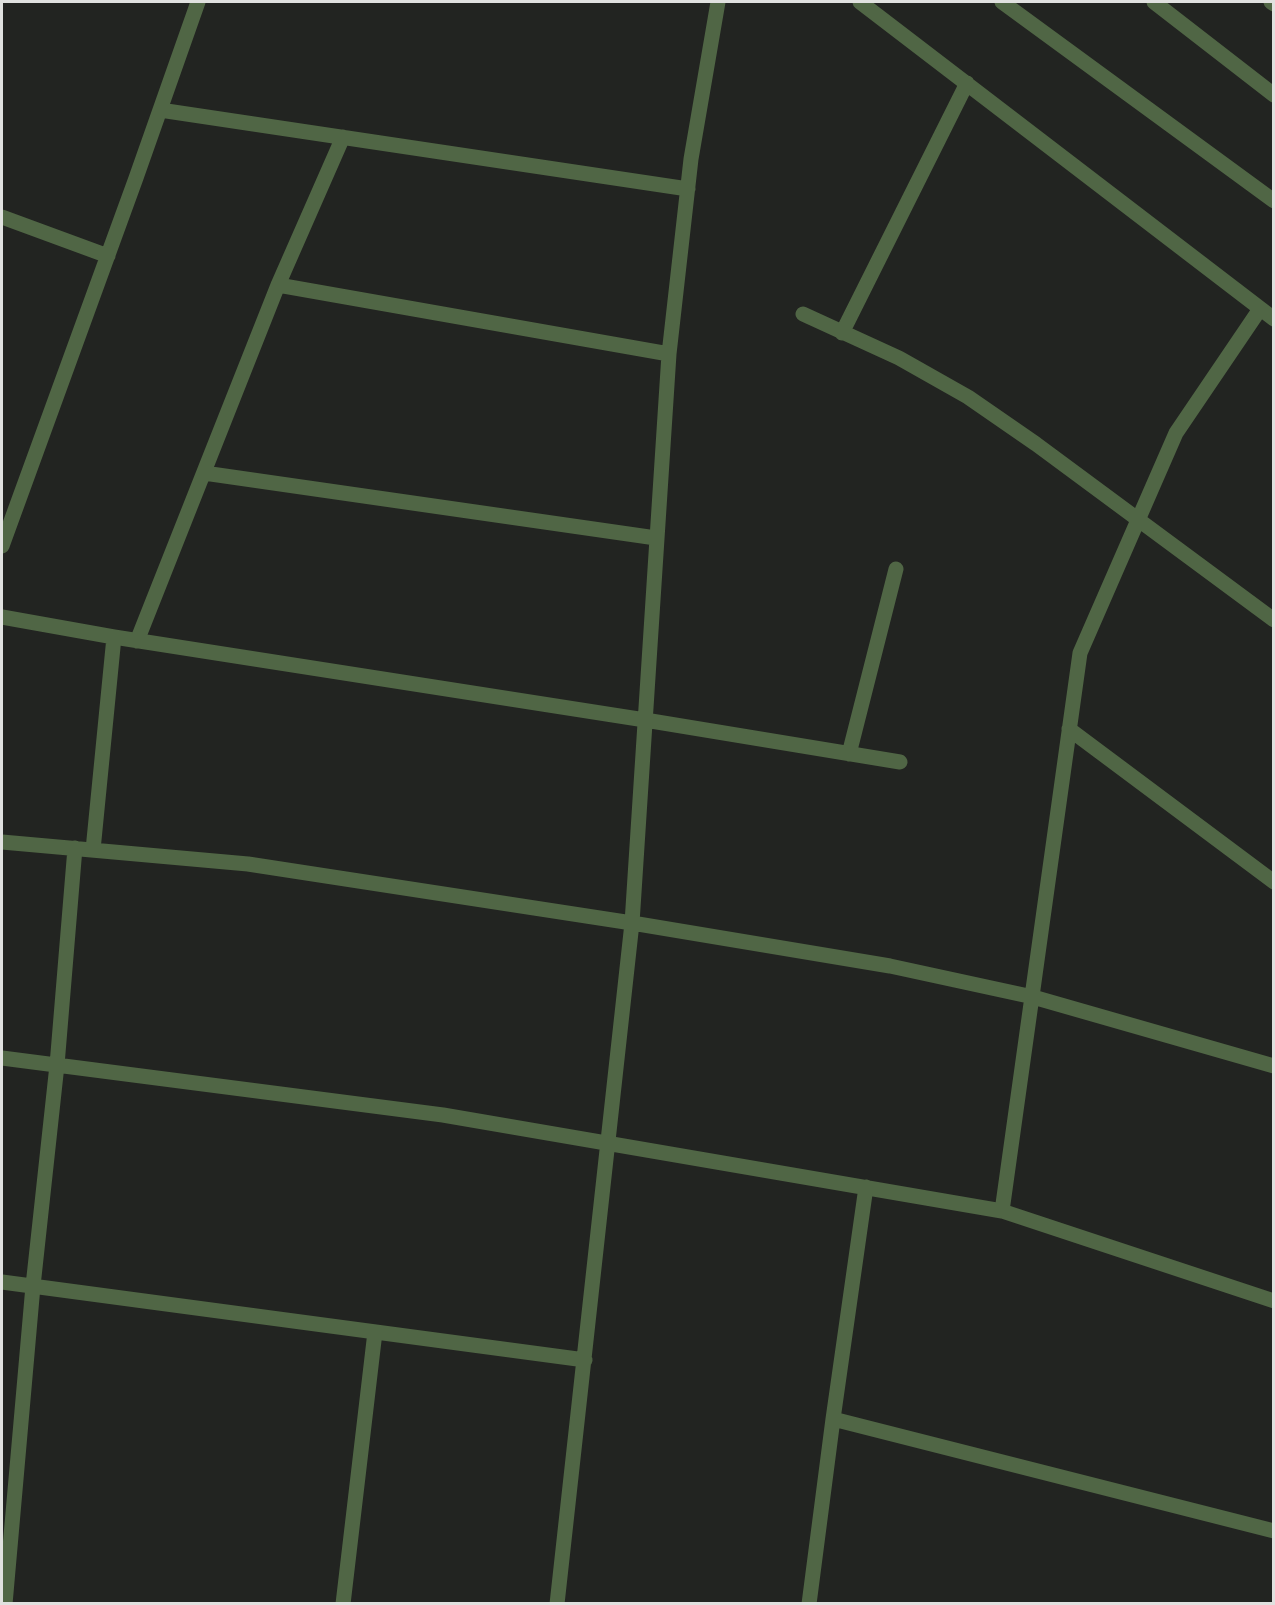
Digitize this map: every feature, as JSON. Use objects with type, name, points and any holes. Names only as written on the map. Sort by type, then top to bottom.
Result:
[{"type":"street","points":[[2,546],[198,2]]},
{"type":"street","points":[[557,1604],[632,923],[669,354],[690,159],[718,2]]},
{"type":"street","points":[[860,2],[1274,319]]},
{"type":"street","points":[[1002,2],[1274,201]]},
{"type":"street","points":[[1154,2],[1274,95]]},
{"type":"street","points":[[842,333],[967,83]]},
{"type":"street","points":[[160,110],[687,189]]},
{"type":"street","points":[[137,641],[278,285],[343,137]]},
{"type":"street","points":[[2,217],[108,256]]},
{"type":"street","points":[[278,285],[669,354]]},
{"type":"street","points":[[1002,1210],[1080,653],[1176,433],[1260,309]]},
{"type":"street","points":[[802,314],[899,358],[968,397],[1274,620]]},
{"type":"street","points":[[204,473],[656,538]]},
{"type":"street","points":[[849,754],[896,569]]},
{"type":"street","points":[[2,617],[137,641],[900,762]]},
{"type":"street","points":[[93,850],[114,637]]},
{"type":"street","points":[[1069,729],[1274,882]]},
{"type":"street","points":[[2,842],[248,864],[632,923],[890,966],[1033,996],[1274,1066]]},
{"type":"street","points":[[5,1604],[33,1286],[57,1065],[75,848]]},
{"type":"street","points":[[2,1058],[443,1115],[1002,1210],[1274,1301]]},
{"type":"street","points":[[809,1604],[866,1187]]},
{"type":"street","points":[[2,1282],[585,1360]]},
{"type":"street","points":[[343,1604],[375,1332]]},
{"type":"street","points":[[833,1419],[1274,1532]]}]
